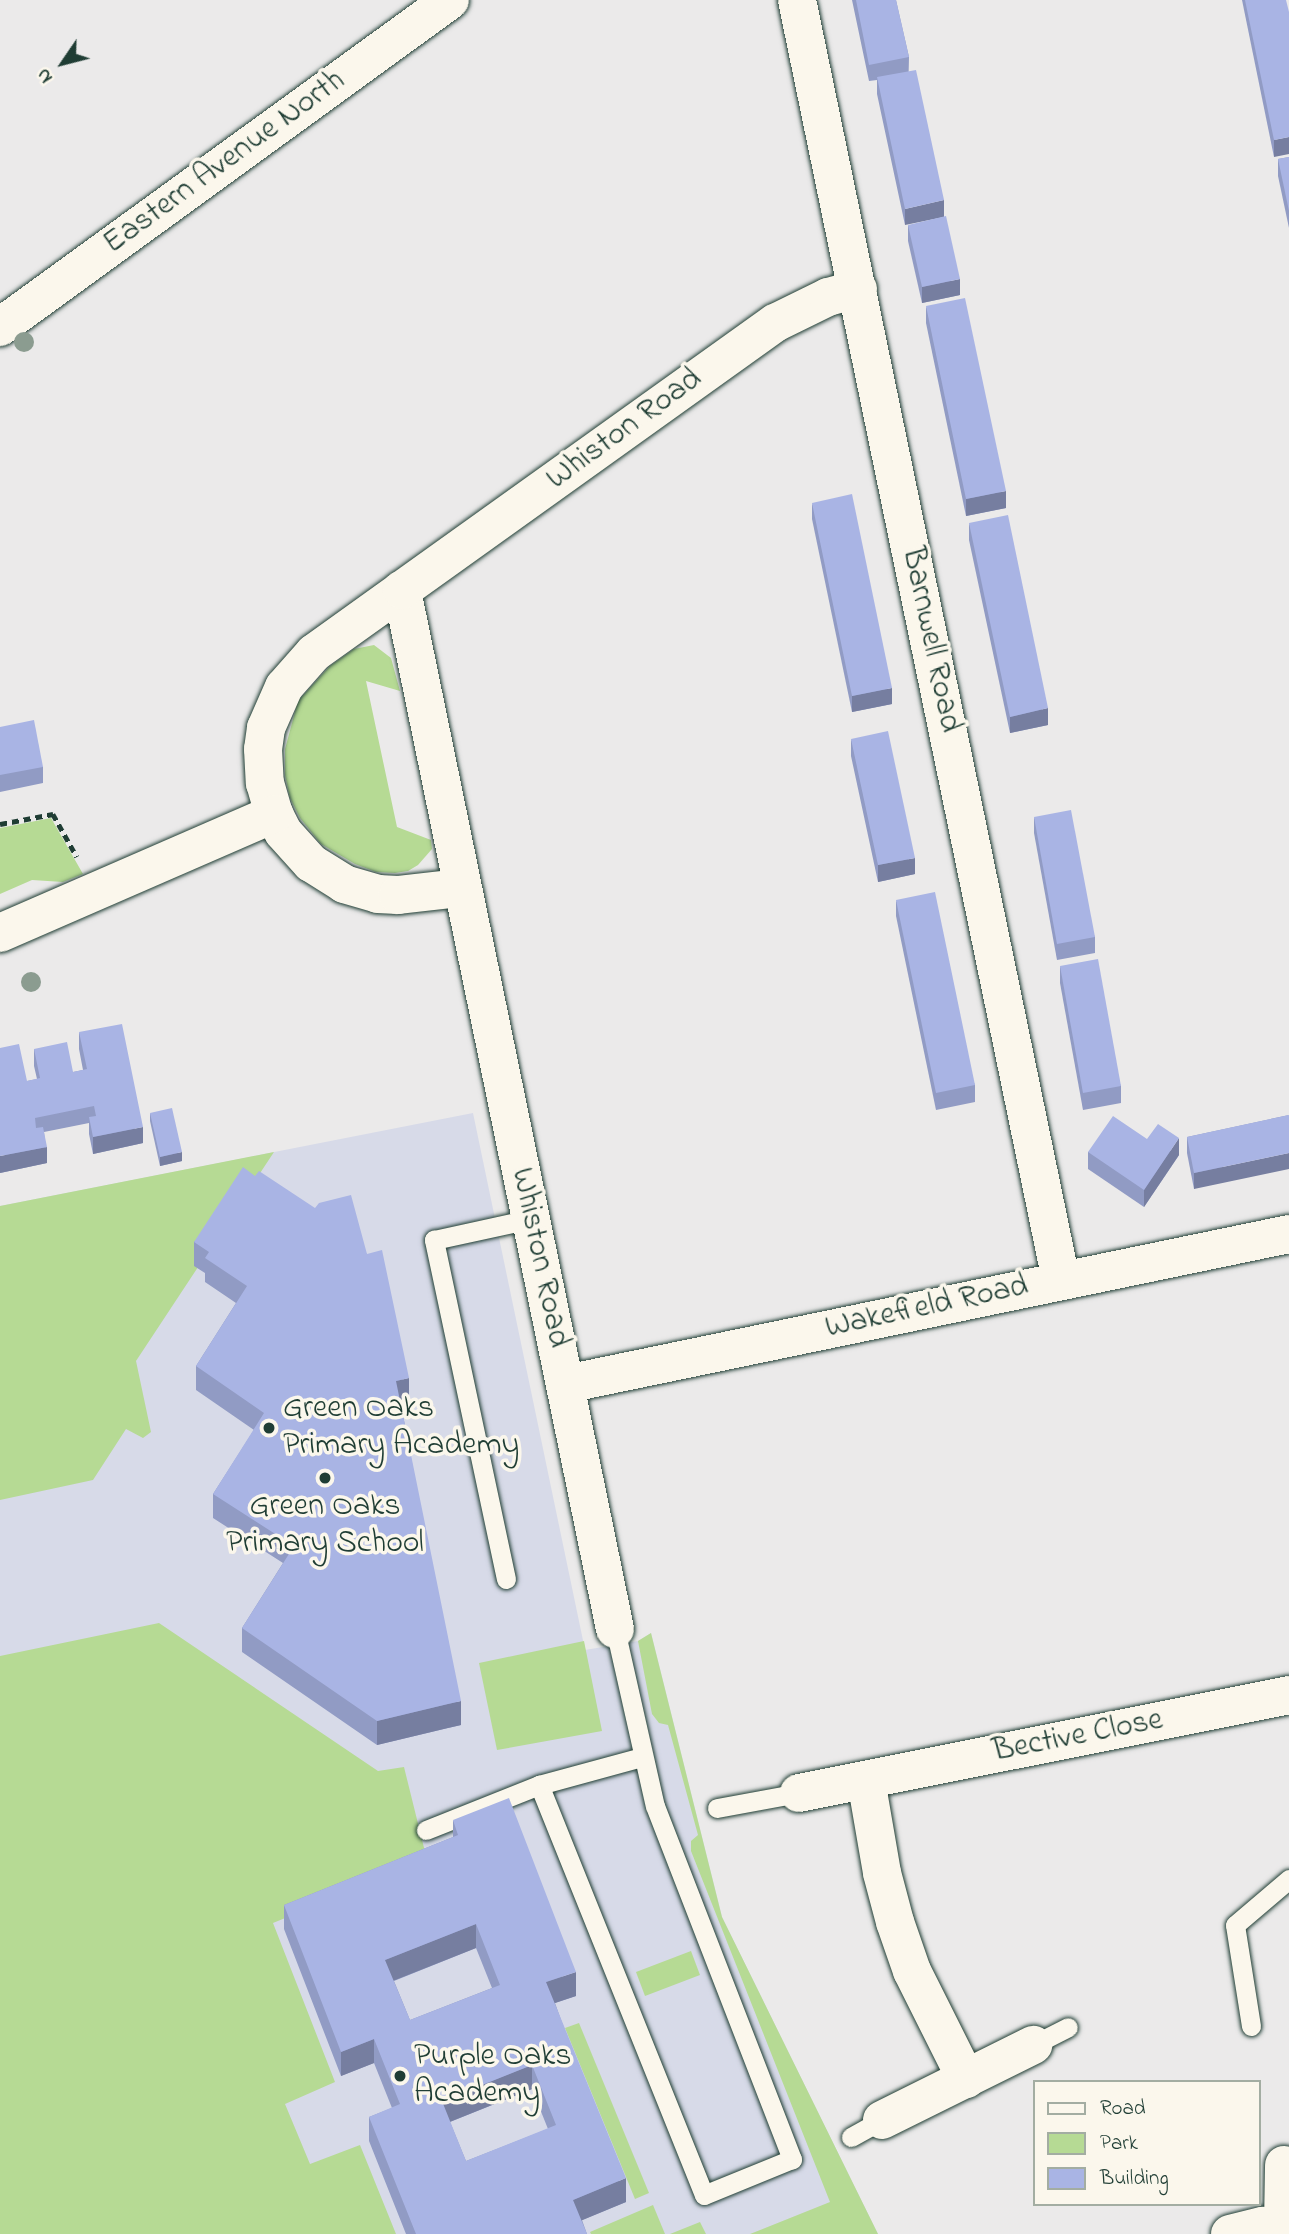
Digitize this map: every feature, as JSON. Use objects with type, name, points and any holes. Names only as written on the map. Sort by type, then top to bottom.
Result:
[{"type":"street","name":"Eastern Avenue North","points":[[0,327],[450,0]]},
{"type":"street","name":"Barnwell Road","points":[[797,0],[1061,1280]]},
{"type":"street","name":"Whiston Road","points":[[460,888],[398,895],[378,894],[344,884],[311,863],[283,832],[274,814],[265,783],[263,749],[272,708],[284,687],[314,653],[775,323],[828,297],[858,289]]},
{"type":"street","name":"Whiston Road","points":[[401,590],[460,888],[566,1384],[615,1629]]},
{"type":"street","points":[[0,933],[274,814]]},
{"type":"street","name":"Wakefield Road","points":[[566,1384],[1289,1234]]},
{"type":"street","name":"Bective Close","points":[[799,1793],[1289,1695]]},
{"type":"street","points":[[866,1780],[882,1872],[895,1922],[912,1971],[966,2079]]},
{"type":"street","points":[[867,2129],[1033,2046]]},
{"type":"street","points":[[1263,2229],[1284,2165]]},
{"type":"lane","points":[[506,1579],[434,1240],[530,1219]]},
{"type":"lane","points":[[540,1785],[704,2195],[792,2159],[655,1806],[615,1629]]},
{"type":"lane","points":[[426,1830],[540,1785],[642,1757]]},
{"type":"lane","points":[[717,1808],[799,1793]]},
{"type":"lane","points":[[1251,2026],[1235,1925],[1289,1879]]},
{"type":"lane","points":[[1033,2046],[1068,2027]]},
{"type":"path","points":[[0,824],[53,814],[96,891]]},
{"type":"shaded area","points":[[473,1113],[585,1650],[638,1641],[651,1633],[722,1917],[878,2234],[0,2234],[0,1206]]},
{"type":"green space","points":[[374,645],[391,658],[400,691],[366,681],[397,827],[431,840],[432,849],[418,865],[408,871],[395,873],[376,872],[355,864],[321,844],[300,818],[290,798],[285,775],[285,749],[298,701],[330,666],[354,649]]},
{"type":"green space","points":[[51,818],[83,874],[63,882],[32,880],[0,894],[0,828]]},
{"type":"green space","points":[[274,1152],[136,1361],[151,1432],[143,1438],[126,1429],[93,1480],[0,1500],[0,1206]]},
{"type":"green space","points":[[159,1623],[378,1771],[404,1767],[427,1860],[273,1923],[335,2082],[285,2104],[310,2164],[360,2145],[396,2234],[0,2234],[0,1656]]},
{"type":"green space","points":[[651,1633],[722,1917],[878,2234],[750,2234],[830,2202],[691,1851],[691,1841],[698,1835],[668,1725],[659,1723],[652,1714],[638,1641]]},
{"type":"green space","points":[[584,1641],[602,1731],[497,1750],[479,1663]]},
{"type":"green space","points":[[691,1951],[700,1975],[645,1996],[636,1972]]},
{"type":"green space","points":[[579,2023],[649,2193],[635,2199],[565,2028]]},
{"type":"green space","points":[[653,2205],[665,2234],[590,2232]]},
{"type":"green space","points":[[700,2222],[706,2234],[670,2234]]},
{"type":"building","points":[[856,0],[896,0],[909,57],[869,65]]},
{"type":"building","points":[[1245,0],[1286,0],[1289,12],[1289,137],[1274,140]]},
{"type":"building","points":[[916,70],[944,200],[905,209],[877,77]]},
{"type":"building","points":[[1289,157],[1289,211],[1278,159]]},
{"type":"building","points":[[946,216],[960,279],[922,287],[908,225]]},
{"type":"building","points":[[965,298],[1006,491],[966,499],[926,306]]},
{"type":"building","points":[[852,494],[892,688],[852,696],[812,503]]},
{"type":"building","points":[[1008,515],[1048,708],[1010,717],[969,523]]},
{"type":"building","points":[[34,720],[43,767],[0,775],[0,727]]},
{"type":"building","points":[[888,731],[915,858],[878,865],[851,739]]},
{"type":"building","points":[[1071,810],[1095,937],[1057,944],[1034,817]]},
{"type":"building","points":[[935,892],[975,1085],[936,1093],[896,900]]},
{"type":"building","points":[[1098,959],[1121,1086],[1083,1093],[1060,966]]},
{"type":"building","points":[[122,1024],[143,1127],[93,1137],[89,1117],[96,1116],[94,1106],[35,1118],[36,1128],[43,1127],[47,1147],[0,1156],[0,1048],[19,1044],[27,1081],[40,1078],[34,1049],[67,1042],[73,1072],[87,1069],[79,1032]]},
{"type":"building","points":[[172,1108],[182,1152],[160,1157],[150,1113]]},
{"type":"building","points":[[1289,1115],[1289,1153],[1194,1173],[1187,1137]]},
{"type":"building","points":[[1113,1116],[1147,1139],[1158,1124],[1179,1138],[1144,1190],[1088,1152]]},
{"type":"building","name":"Green Oaks Primary School","points":[[243,1167],[255,1176],[259,1171],[315,1208],[319,1203],[351,1195],[367,1254],[382,1250],[409,1378],[396,1381],[461,1701],[377,1721],[242,1628],[294,1546],[213,1494],[264,1413],[196,1366],[247,1286],[205,1258],[209,1252],[194,1242]]},
{"type":"building","points":[[509,1798],[576,1972],[546,1982],[626,2178],[573,2200],[587,2234],[416,2234],[369,2117],[400,2104],[374,2039],[341,2052],[284,1905],[458,1835],[453,1820]],"holes":[[[476,1924],[500,1985],[410,2020],[385,1960]],[[532,2065],[556,2125],[466,2161],[442,2101]]]},
{"type":"place","name":"Green Oaks Primary Academy","points":[[269,1428]]},
{"type":"place","name":"Green Oaks Primary School","points":[[325,1478]]},
{"type":"place","name":"Purple Oaks Academy","points":[[400,2076]]}]
